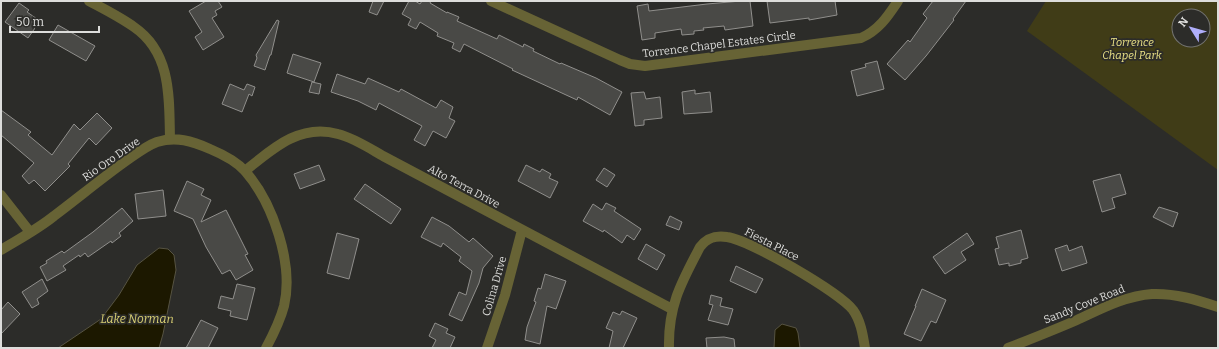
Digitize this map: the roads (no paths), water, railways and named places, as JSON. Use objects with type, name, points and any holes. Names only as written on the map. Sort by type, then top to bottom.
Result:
[{"type":"street","points":[[89,1],[135,27],[151,43],[158,54],[163,64],[167,81],[170,139]]},
{"type":"street","name":"Torrence Chapel Estates Circle","points":[[490,1],[620,60],[630,64],[645,66],[861,38],[875,31],[880,26],[898,1]]},
{"type":"street","name":"Alto Terra Drive","points":[[245,171],[289,138],[309,132],[328,131],[339,134],[672,309]]},
{"type":"street","name":"Rio Oro Drive","points":[[1,250],[53,217],[106,175],[156,143],[170,139],[185,140],[213,150],[245,171],[270,211],[280,239],[286,290],[280,321],[266,348]]},
{"type":"street","points":[[1,195],[30,232]]},
{"type":"street","name":"Colina Drive","points":[[487,348],[505,295],[522,230]]},
{"type":"street","name":"Fiesta Place","points":[[672,309],[675,297],[705,240],[718,236],[729,237],[748,244],[773,257],[822,285],[845,302],[856,316],[865,348]]},
{"type":"street","name":"Sandy Cove Road","points":[[1008,348],[1127,298],[1152,294],[1177,295],[1218,307]]},
{"type":"street","points":[[669,348],[669,323],[672,309]]},
{"type":"water","name":"Lake Norman","points":[[159,248],[168,249],[174,255],[176,270],[159,348],[58,348],[101,319],[119,295],[137,265]]},
{"type":"water","points":[[782,324],[796,328],[800,348],[774,348],[775,330]]},
{"type":"park label","name":"Torrence Chapel Park","points":[[1132,48]]}]
